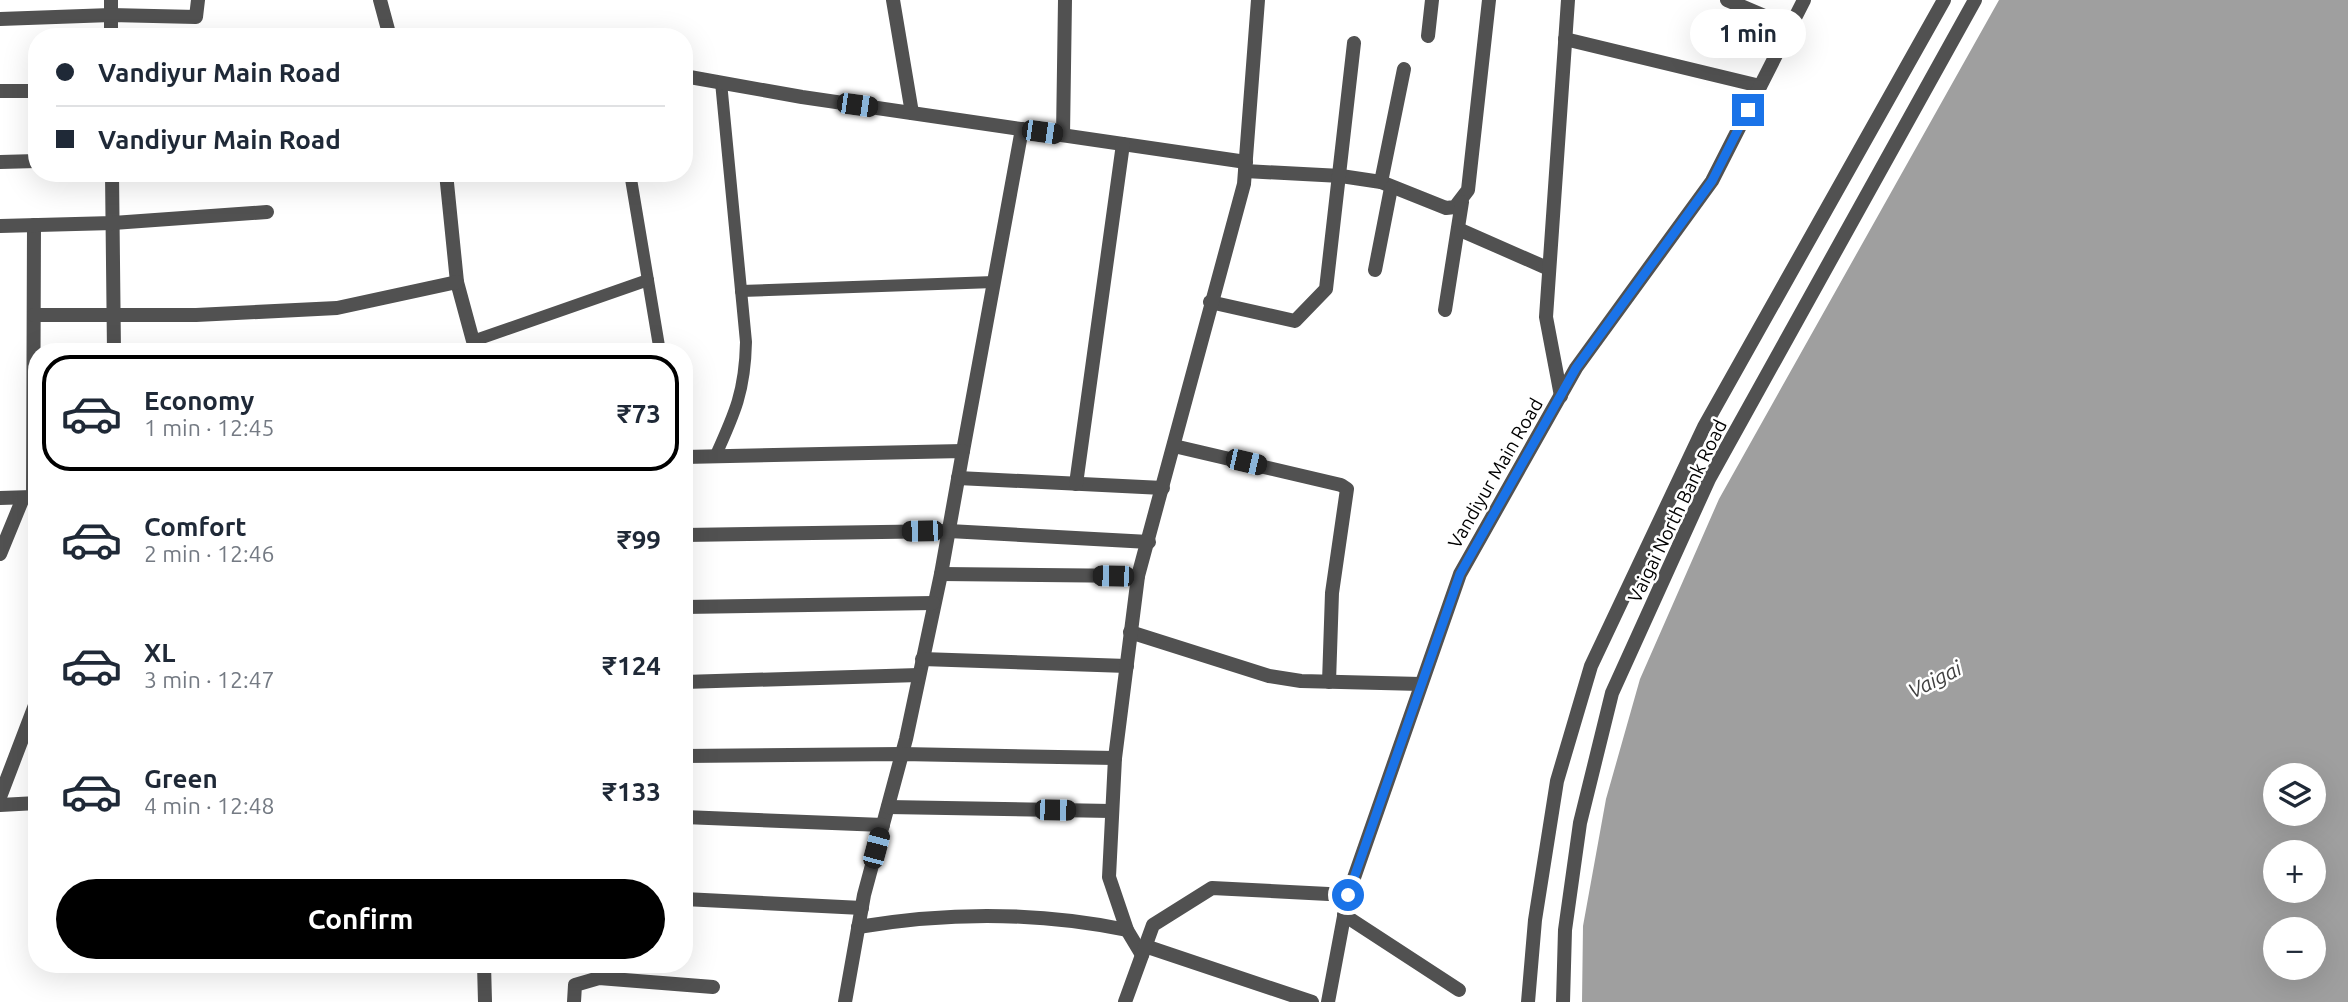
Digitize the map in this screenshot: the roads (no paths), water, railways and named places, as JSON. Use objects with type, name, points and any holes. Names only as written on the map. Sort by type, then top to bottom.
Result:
[{"type":"street","points":[[0,19],[111,7],[196,18],[198,0]]},
{"type":"street","points":[[380,0],[388,28]]},
{"type":"street","points":[[893,0],[912,113]]},
{"type":"street","points":[[1063,135],[1065,0]]},
{"type":"street","points":[[1258,0],[1245,166],[1138,576],[1115,758],[1109,877],[1127,930],[1144,950],[1312,1002]]},
{"type":"street","points":[[1428,36],[1432,0]]},
{"type":"street","points":[[1445,310],[1462,202],[1468,190],[1489,0]]},
{"type":"street","points":[[1561,396],[1546,317],[1547,268],[1568,0]]},
{"type":"street","points":[[1727,0],[1790,27]]},
{"type":"street","name":"Vandiyur Main Road","points":[[1328,1002],[1348,895],[1460,574],[1576,368],[1712,181],[1804,0]]},
{"type":"street","name":"Vaigai North Bank Road","points":[[1528,1002],[1535,920],[1557,781],[1591,666],[1704,427],[1944,0]]},
{"type":"street","name":"Vaigai North Bank Road","points":[[1563,1002],[1565,930],[1580,823],[1612,693],[1709,479],[1975,0]]},
{"type":"street","points":[[111,7],[111,28]]},
{"type":"street","points":[[1566,39],[1760,86]]},
{"type":"street","points":[[1210,302],[1295,321],[1326,289],[1341,176],[1354,43]]},
{"type":"street","points":[[1376,271],[1404,69]]},
{"type":"street","points":[[693,77],[1123,144],[1245,166],[1341,176],[1386,185],[1446,208],[1455,207],[1462,202]]},
{"type":"street","points":[[0,91],[28,91]]},
{"type":"street","points":[[845,1002],[862,908],[902,754],[933,603],[942,574],[1022,129]]},
{"type":"street","points":[[1076,484],[1123,144]]},
{"type":"street","points":[[0,162],[28,161]]},
{"type":"street","points":[[112,182],[114,343]]},
{"type":"street","points":[[447,182],[457,282],[474,343]]},
{"type":"street","points":[[0,226],[113,223],[267,212]]},
{"type":"street","points":[[34,225],[34,343]]},
{"type":"street","points":[[1458,229],[1547,268]]},
{"type":"street","points":[[34,315],[196,315],[337,308],[457,282]]},
{"type":"street","points":[[1174,446],[1341,485],[1347,489],[1332,593],[1329,682]]},
{"type":"street","points":[[693,457],[963,451]]},
{"type":"street","points":[[958,478],[1163,488]]},
{"type":"street","points":[[0,498],[28,497]]},
{"type":"street","points":[[0,554],[28,503]]},
{"type":"street","points":[[693,535],[949,531],[1149,541]]},
{"type":"street","points":[[942,574],[1138,576]]},
{"type":"street","points":[[693,607],[933,603]]},
{"type":"street","points":[[1130,632],[1269,676],[1329,682],[1421,684]]},
{"type":"street","points":[[922,659],[1127,666]]},
{"type":"street","points":[[693,682],[919,675]]},
{"type":"street","points":[[0,797],[28,730]]},
{"type":"street","points":[[693,756],[902,754],[1115,758]]},
{"type":"street","points":[[0,805],[28,803]]},
{"type":"street","points":[[888,807],[1111,811]]},
{"type":"street","points":[[693,817],[883,825]]},
{"type":"street","points":[[1125,1002],[1153,925],[1212,888],[1348,895]]},
{"type":"street","points":[[693,899],[862,908]]},
{"type":"street","points":[[1344,915],[1459,990]]},
{"type":"street","points":[[858,926],[910,918],[990,916],[1090,922],[1127,930]]},
{"type":"street","points":[[484,973],[485,1002]]},
{"type":"street","points":[[574,1002],[575,985],[599,978],[713,987]]},
{"type":"lane","points":[[715,457],[739,404],[745,374],[741,291],[721,82]]},
{"type":"lane","points":[[632,182],[658,343]]},
{"type":"lane","points":[[483,343],[648,280]]},
{"type":"lane","points":[[741,291],[994,282]]},
{"type":"water","name":"Vaigai","points":[[1999,0],[2348,0],[2348,1002],[1582,1002],[1583,926],[1606,799],[1640,679],[1719,499]]}]
